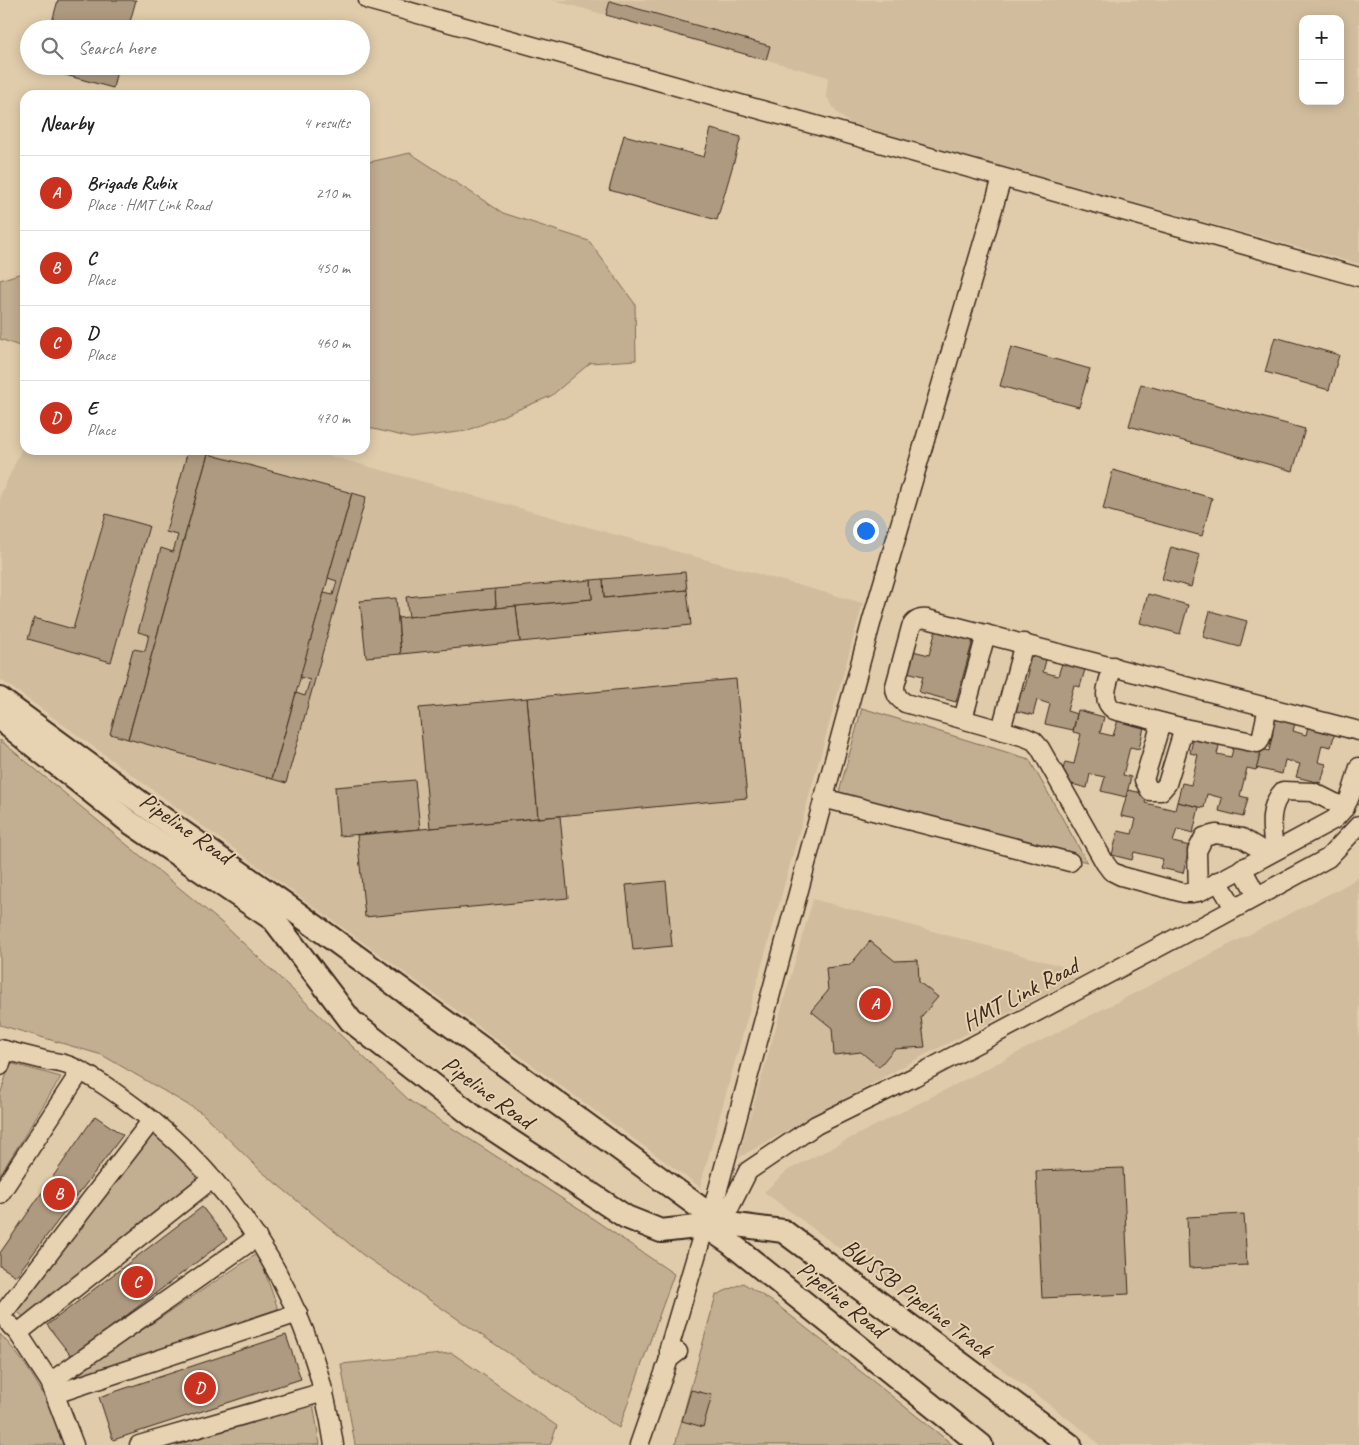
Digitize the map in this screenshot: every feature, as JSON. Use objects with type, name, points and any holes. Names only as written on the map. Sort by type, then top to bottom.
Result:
[{"type":"main road","name":"Pipeline Road","points":[[0,699],[282,902],[713,1224],[981,1445]]},
{"type":"main road","name":"Pipeline Road","points":[[0,719],[128,821],[274,920],[351,1022],[473,1116],[626,1218],[661,1231],[713,1224]]},
{"type":"main road","name":"BWSSB Pipeline Track","points":[[713,1224],[783,1231],[1070,1445]]},
{"type":"street","points":[[368,0],[1359,277]]},
{"type":"street","points":[[713,1224],[872,620],[1002,178]]},
{"type":"street","points":[[1359,730],[920,618],[914,621],[911,627],[895,686],[895,693],[905,703],[1025,736],[1034,741],[1040,748],[1111,871],[1120,876],[1184,893],[1198,892],[1333,820],[1350,800],[1359,767]]},
{"type":"street","points":[[963,719],[986,634]]},
{"type":"street","points":[[1001,730],[1024,643]]},
{"type":"street","points":[[1113,666],[1106,696],[1106,702],[1109,706],[1114,710],[1161,723],[1257,743],[1262,734],[1268,707]]},
{"type":"street","points":[[1161,723],[1144,780],[1150,792],[1161,791],[1167,784],[1184,728]]},
{"type":"street","points":[[1271,853],[1271,816],[1276,798],[1282,791],[1313,792],[1345,808]]},
{"type":"street","points":[[824,798],[1070,862]]},
{"type":"street","name":"HMT Link Road","points":[[639,1445],[669,1359],[669,1348],[713,1224],[748,1171],[816,1125],[914,1077],[1191,930],[1197,929],[1328,858],[1352,837],[1359,825]]},
{"type":"street","points":[[1198,892],[1197,852],[1204,838],[1216,834],[1242,838],[1271,853]]},
{"type":"street","points":[[1242,868],[1257,896]]},
{"type":"street","points":[[1218,881],[1234,908]]},
{"type":"street","points":[[2,1055],[70,1066],[126,1100],[152,1120],[177,1142],[212,1179],[257,1236],[298,1313],[316,1361],[334,1445]]},
{"type":"street","points":[[0,1194],[80,1072]]},
{"type":"street","points":[[74,1445],[53,1388],[18,1333],[1,1315],[152,1120]]},
{"type":"street","points":[[18,1333],[212,1179]]},
{"type":"street","points":[[53,1388],[257,1236]]},
{"type":"street","points":[[53,1388],[298,1313]]},
{"type":"street","points":[[139,1445],[324,1392]]},
{"type":"shaded area","points":[[552,0],[1359,0],[1359,264],[853,126],[837,113],[826,96],[828,77]]},
{"type":"shaded area","points":[[410,153],[503,213],[589,241],[635,304],[636,360],[590,363],[551,396],[466,431],[411,438],[370,428],[370,162]]},
{"type":"shaded area","points":[[20,274],[20,346],[0,339],[0,280]]},
{"type":"shaded area","points":[[20,453],[20,455],[327,455],[863,603],[700,1187],[0,679],[0,496]]},
{"type":"shaded area","points":[[862,708],[1029,759],[1087,862],[838,796]]},
{"type":"shaded area","points":[[0,740],[222,923],[410,1101],[583,1212],[674,1274],[619,1428],[363,1255],[261,1171],[202,1113],[102,1055],[0,1025]]},
{"type":"shaded area","points":[[1359,876],[1359,1445],[1099,1445],[1087,1433],[764,1192],[788,1170],[1348,884]]},
{"type":"shaded area","points":[[813,899],[1062,966],[1075,979],[915,1060],[738,1158]]},
{"type":"shaded area","points":[[10,1063],[61,1077],[0,1175],[0,1095]]},
{"type":"shaded area","points":[[153,1127],[205,1175],[27,1320],[13,1308]]},
{"type":"shaded area","points":[[258,1253],[278,1309],[61,1384]]},
{"type":"shaded area","points":[[743,1283],[776,1304],[953,1445],[675,1445],[716,1295]]},
{"type":"shaded area","points":[[0,1334],[21,1359],[46,1399],[63,1445],[0,1445]]},
{"type":"shaded area","points":[[452,1353],[557,1426],[550,1445],[355,1445],[341,1364]]},
{"type":"shaded area","points":[[313,1403],[320,1445],[176,1445]]},
{"type":"building","points":[[58,0],[136,0],[130,20],[52,20]]},
{"type":"building","points":[[610,1],[770,46],[766,60],[606,15]]},
{"type":"building","points":[[66,75],[116,75],[113,88]]},
{"type":"building","points":[[711,129],[741,137],[717,220],[609,190],[624,135],[704,157]]},
{"type":"building","points":[[1275,337],[1339,355],[1329,390],[1265,372]]},
{"type":"building","points":[[1011,347],[1090,369],[1079,407],[1000,386]]},
{"type":"building","points":[[1141,384],[1305,429],[1293,471],[1129,426]]},
{"type":"building","points":[[187,455],[208,455],[128,739],[110,734],[133,649],[145,651],[149,635],[138,632],[161,548],[173,552],[178,535],[166,532]]},
{"type":"building","points":[[208,455],[352,493],[272,779],[128,739]]},
{"type":"building","points":[[1113,470],[1212,498],[1202,536],[1103,509]]},
{"type":"building","points":[[352,493],[366,497],[286,783],[272,779],[296,693],[305,696],[310,680],[300,677],[324,593],[333,595],[337,581],[328,578]]},
{"type":"building","points":[[106,514],[149,526],[111,662],[28,639],[34,618],[73,629]]},
{"type":"building","points":[[1171,547],[1200,555],[1191,587],[1162,579]]},
{"type":"building","points":[[685,572],[687,590],[604,598],[603,579]]},
{"type":"building","points":[[603,579],[604,598],[687,590],[691,625],[520,642],[516,606],[592,599],[591,580]]},
{"type":"building","points":[[591,580],[592,599],[496,608],[495,589]]},
{"type":"building","points":[[495,589],[496,608],[409,617],[406,597]]},
{"type":"building","points":[[1148,594],[1188,605],[1180,634],[1140,623]]},
{"type":"building","points":[[396,598],[401,654],[366,657],[360,601]]},
{"type":"building","points":[[516,606],[520,642],[401,654],[398,618]]},
{"type":"building","points":[[1210,611],[1247,621],[1240,647],[1203,637]]},
{"type":"building","points":[[936,630],[973,640],[956,702],[919,692],[923,676],[903,671],[909,650],[929,655]]},
{"type":"building","points":[[1025,651],[1047,656],[1043,672],[1058,676],[1063,660],[1086,666],[1080,687],[1074,685],[1067,711],[1077,714],[1073,730],[1045,724],[1050,704],[1037,700],[1033,715],[1008,709],[1014,688],[1024,691],[1029,671],[1020,669]]},
{"type":"building","points":[[736,679],[747,798],[538,818],[527,698]]},
{"type":"building","points":[[527,698],[538,818],[430,828],[419,708]]},
{"type":"building","points":[[1270,709],[1297,715],[1293,731],[1306,735],[1310,718],[1337,725],[1331,747],[1322,745],[1318,762],[1326,764],[1321,783],[1296,777],[1300,764],[1285,760],[1282,774],[1256,768],[1261,749],[1269,751],[1273,733],[1265,730]]},
{"type":"building","points":[[1078,710],[1104,717],[1100,733],[1113,736],[1118,720],[1144,727],[1139,749],[1130,747],[1123,775],[1131,777],[1126,797],[1101,791],[1105,777],[1090,774],[1087,788],[1060,781],[1065,762],[1074,764],[1081,734],[1073,732]]},
{"type":"building","points":[[1195,731],[1221,738],[1217,754],[1231,757],[1235,741],[1262,747],[1256,770],[1247,768],[1240,796],[1248,798],[1243,817],[1219,811],[1222,798],[1207,794],[1204,808],[1177,802],[1182,783],[1191,785],[1198,755],[1190,753]]},
{"type":"building","points":[[415,780],[420,829],[339,836],[335,787]]},
{"type":"building","points":[[1128,790],[1147,794],[1145,803],[1175,810],[1177,802],[1199,807],[1193,833],[1177,829],[1173,842],[1190,846],[1183,873],[1160,868],[1163,859],[1134,852],[1132,860],[1112,855],[1118,831],[1132,834],[1136,819],[1121,816]]},
{"type":"building","points":[[560,816],[568,898],[365,917],[357,835]]},
{"type":"building","points":[[666,881],[672,946],[633,950],[626,885]]},
{"type":"building","points":[[870,941],[895,961],[918,960],[919,982],[938,997],[921,1017],[925,1047],[894,1049],[879,1067],[861,1052],[834,1055],[832,1028],[811,1011],[828,991],[826,968],[850,965]]},
{"type":"building","points":[[95,1116],[123,1135],[16,1276],[0,1266],[0,1253]]},
{"type":"building","points":[[1123,1168],[1129,1294],[1042,1298],[1036,1171]]},
{"type":"building","points":[[202,1207],[227,1239],[72,1357],[47,1325]]},
{"type":"building","points":[[1244,1214],[1247,1265],[1189,1268],[1187,1217]]},
{"type":"building","points":[[286,1335],[301,1379],[113,1440],[99,1397]]},
{"type":"building","points":[[691,1390],[712,1395],[703,1427],[682,1421]]},
{"type":"place","name":"Brigade Rubix","points":[[875,1004]]},
{"type":"place","name":"C","points":[[59,1194]]},
{"type":"place","name":"D","points":[[137,1282]]},
{"type":"place","name":"E","points":[[200,1388]]}]
